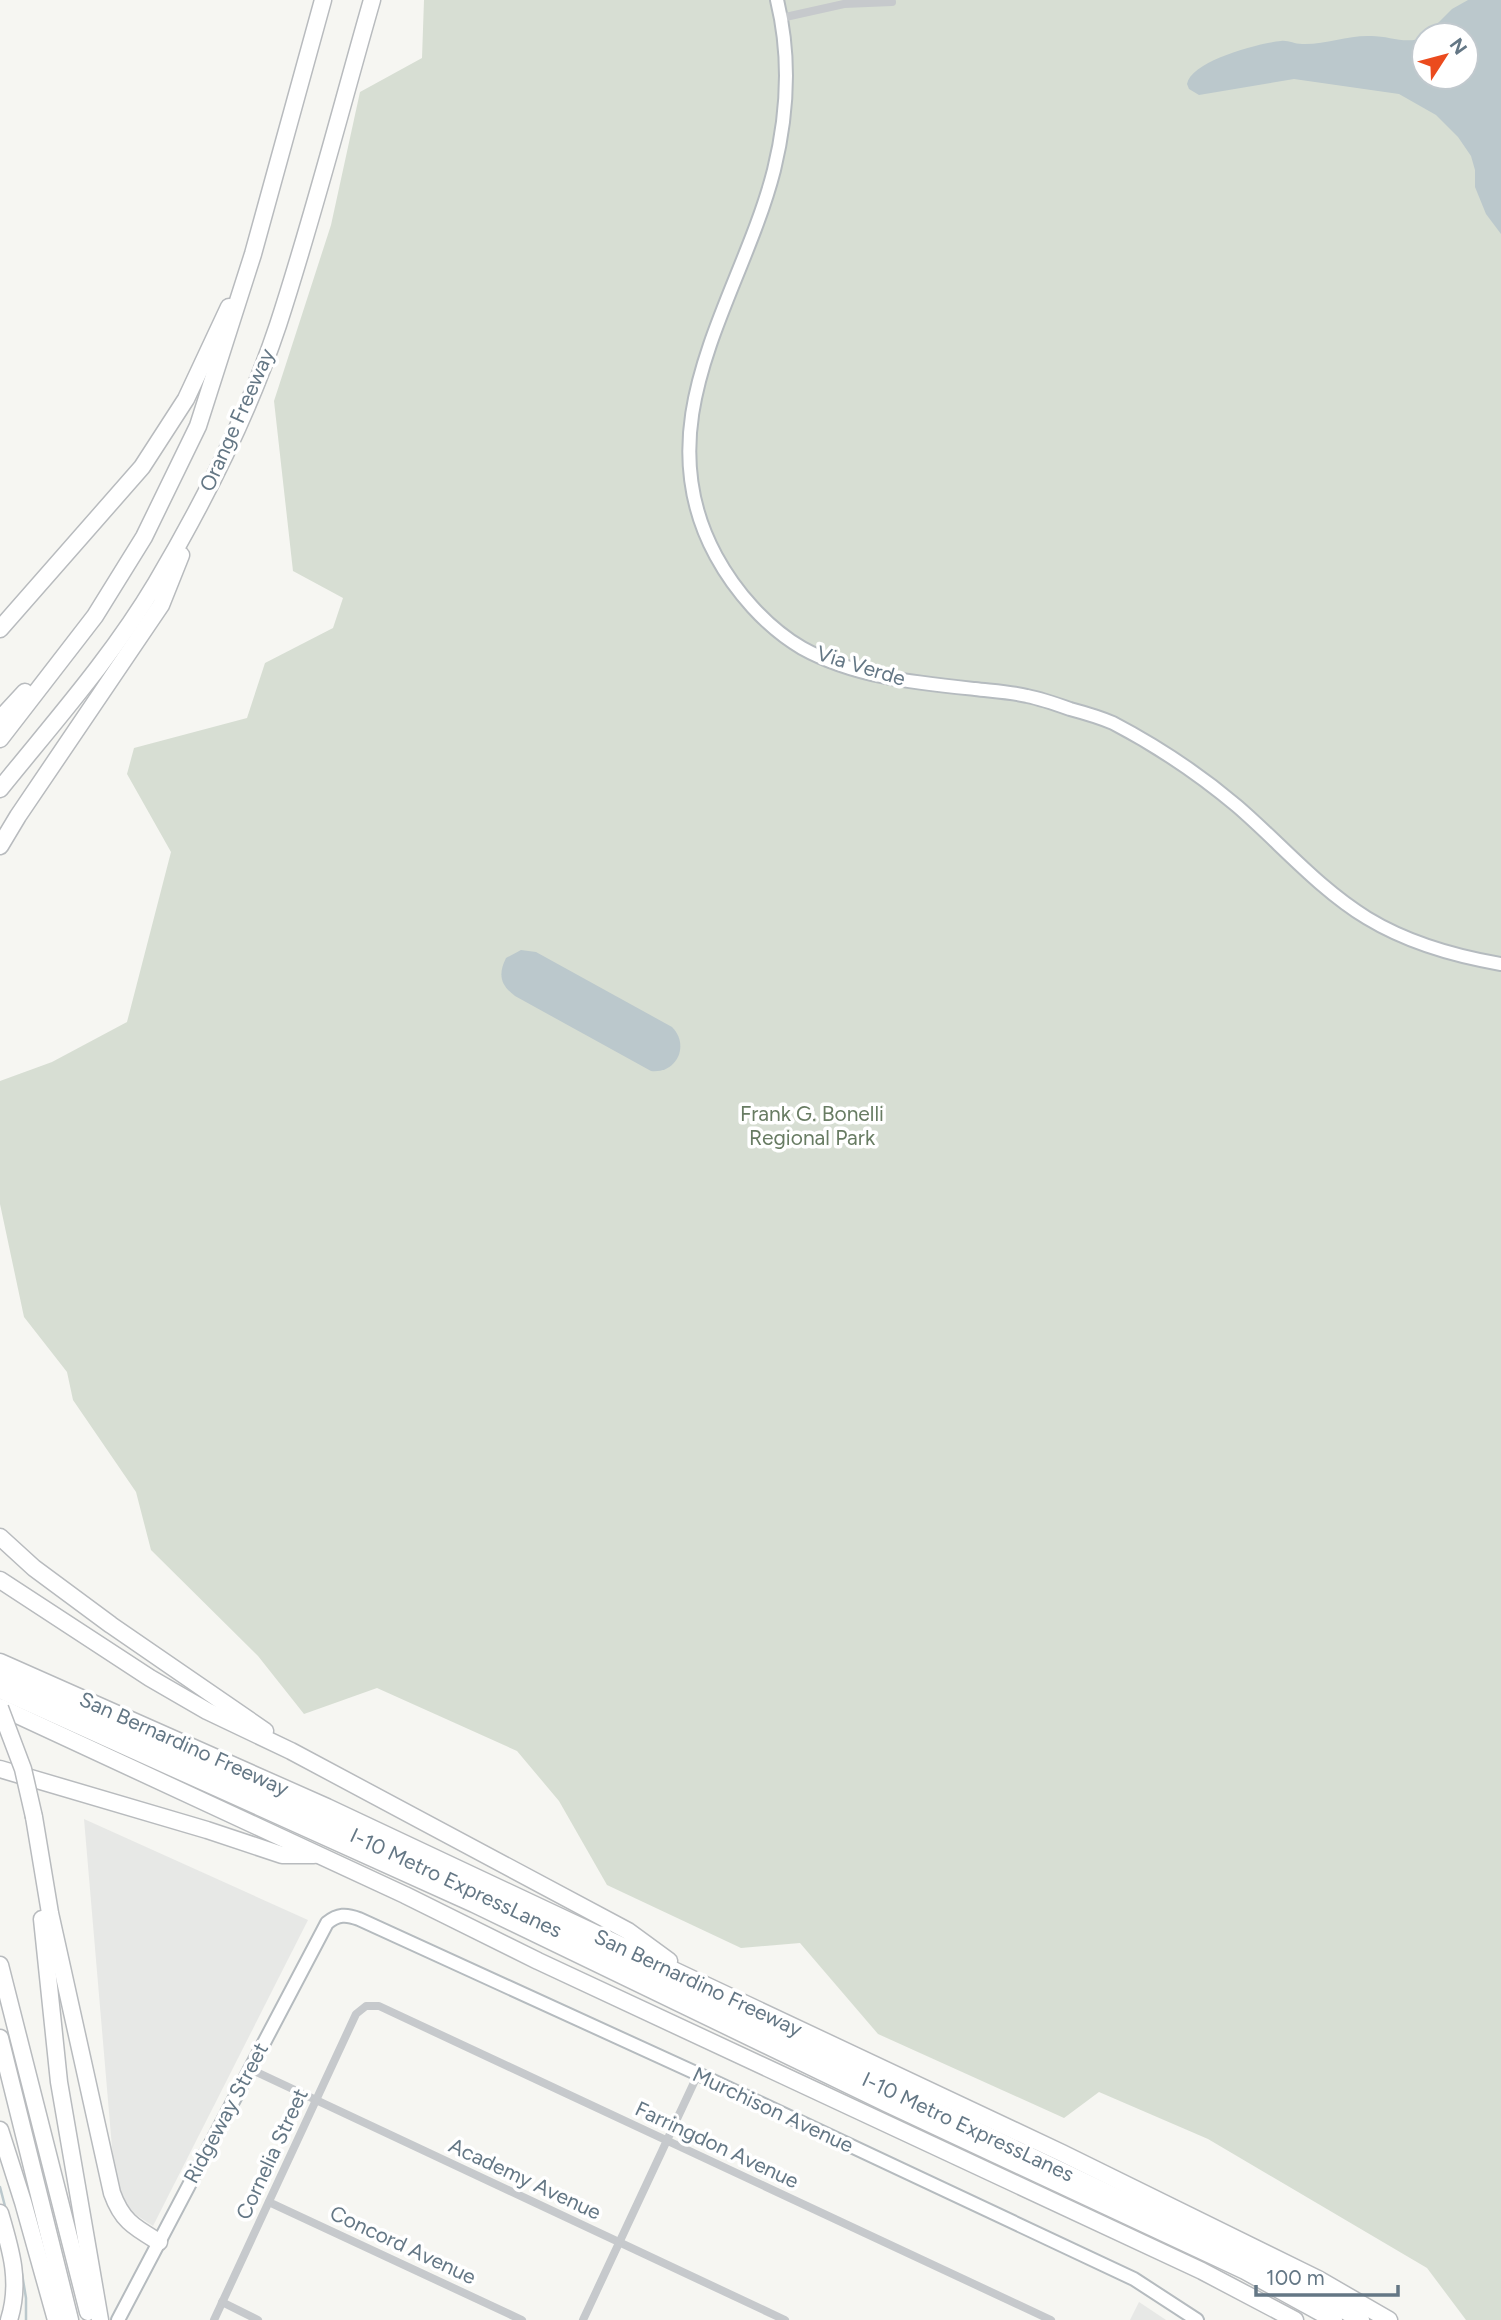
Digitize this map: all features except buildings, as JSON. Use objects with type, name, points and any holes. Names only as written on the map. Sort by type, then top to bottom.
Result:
[{"type":"highway","name":"Orange Freeway","points":[[0,739],[95,615],[144,537],[198,426],[253,254],[323,0]]},
{"type":"highway","name":"Orange Freeway","points":[[0,789],[121,636],[184,535],[213,478],[249,401],[278,326],[372,0]]},
{"type":"highway","points":[[0,629],[142,467],[186,399],[253,254]]},
{"type":"highway","points":[[0,846],[161,605],[213,478]]},
{"type":"highway","points":[[0,719],[28,688],[59,663]]},
{"type":"highway","points":[[0,1537],[34,1567],[111,1625],[292,1751]]},
{"type":"highway","points":[[0,1580],[150,1678],[628,1931],[696,1982]]},
{"type":"highway","name":"San Bernardino Freeway","points":[[0,1662],[327,1807],[1074,2159],[1318,2279],[1389,2320]]},
{"type":"highway","name":"I-10 Metro ExpressLanes","points":[[0,1676],[383,1847],[1125,2201],[1300,2286],[1361,2320]]},
{"type":"highway","name":"I-10 Metro ExpressLanes","points":[[0,1690],[474,1904],[900,2110],[1245,2271],[1334,2320]]},
{"type":"highway","points":[[0,1707],[19,1758],[34,1817],[41,1871],[112,2193],[118,2210],[131,2225],[159,2242]]},
{"type":"highway","name":"San Bernardino Freeway","points":[[0,1707],[1202,2271],[1295,2320]]},
{"type":"highway","points":[[0,1769],[282,1855],[319,1855]]},
{"type":"highway","points":[[41,1871],[41,1902],[60,2082],[84,2220],[91,2306]]},
{"type":"highway","points":[[0,1965],[91,2306],[100,2320]]},
{"type":"highway","points":[[0,2038],[70,2320]]},
{"type":"highway","points":[[0,2130],[56,2320]]},
{"type":"highway","points":[[0,2213],[16,2274],[16,2292],[9,2320]]},
{"type":"main road","name":"Via Verde","points":[[776,0],[781,18],[787,87],[780,141],[767,195],[712,334],[693,401],[689,429],[690,473],[699,516],[709,544],[737,589],[771,625],[801,647],[844,665],[894,680],[1026,695],[1104,719],[1143,739],[1190,769],[1238,807],[1322,884],[1366,918],[1411,942],[1471,959],[1501,964]]},
{"type":"main road","name":"Ridgeway Street","points":[[118,2320],[327,1923],[343,1915]]},
{"type":"main road","name":"Murchison Avenue","points":[[343,1915],[359,1919],[698,2074],[1134,2279],[1197,2320]]},
{"type":"street","points":[[781,18],[844,4],[892,2]]},
{"type":"street","name":"Cornelia Street","points":[[215,2320],[356,2014],[366,2006]]},
{"type":"street","name":"Farringdon Avenue","points":[[366,2006],[379,2006],[1051,2320]]},
{"type":"street","name":"Academy Avenue","points":[[250,2069],[785,2320]]},
{"type":"street","points":[[583,2320],[698,2074]]},
{"type":"street","name":"Concord Avenue","points":[[269,2202],[522,2320]]},
{"type":"street","points":[[222,2302],[258,2320]]},
{"type":"shaded area","points":[[1468,0],[1501,0],[1501,234],[1486,214],[1475,187],[1475,170],[1471,156],[1458,137],[1436,115],[1399,94],[1294,79],[1199,95],[1189,89],[1187,84],[1200,68],[1227,55],[1258,45],[1284,41],[1311,44],[1378,36],[1410,40],[1410,91],[1480,91],[1480,21],[1440,21],[1452,9]]},
{"type":"shaded area","points":[[521,950],[536,952],[672,1027],[680,1042],[678,1057],[674,1063],[660,1071],[651,1071],[515,996],[503,983],[502,969],[506,958]]},
{"type":"shaded area","points":[[84,1819],[308,1920],[153,2226],[124,2207],[113,2159]]},
{"type":"shaded area","points":[[1139,2302],[1166,2320],[1130,2320]]},
{"type":"green space","name":"Frank G. Bonelli Regional Park","points":[[424,0],[1501,0],[1501,2320],[1466,2320],[1427,2268],[1208,2139],[1099,2092],[1064,2118],[878,2034],[800,1943],[741,1948],[607,1885],[559,1801],[517,1751],[377,1688],[304,1714],[258,1656],[151,1550],[136,1492],[73,1400],[67,1372],[24,1317],[0,1204],[0,1081],[52,1062],[127,1022],[171,852],[127,774],[134,748],[247,718],[265,663],[333,628],[343,598],[293,571],[274,401],[331,225],[360,92],[422,58]]},
{"type":"waterway","points":[[0,2187],[6,2210]]},
{"type":"waterway","points":[[21,2268],[26,2298],[26,2320]]}]
